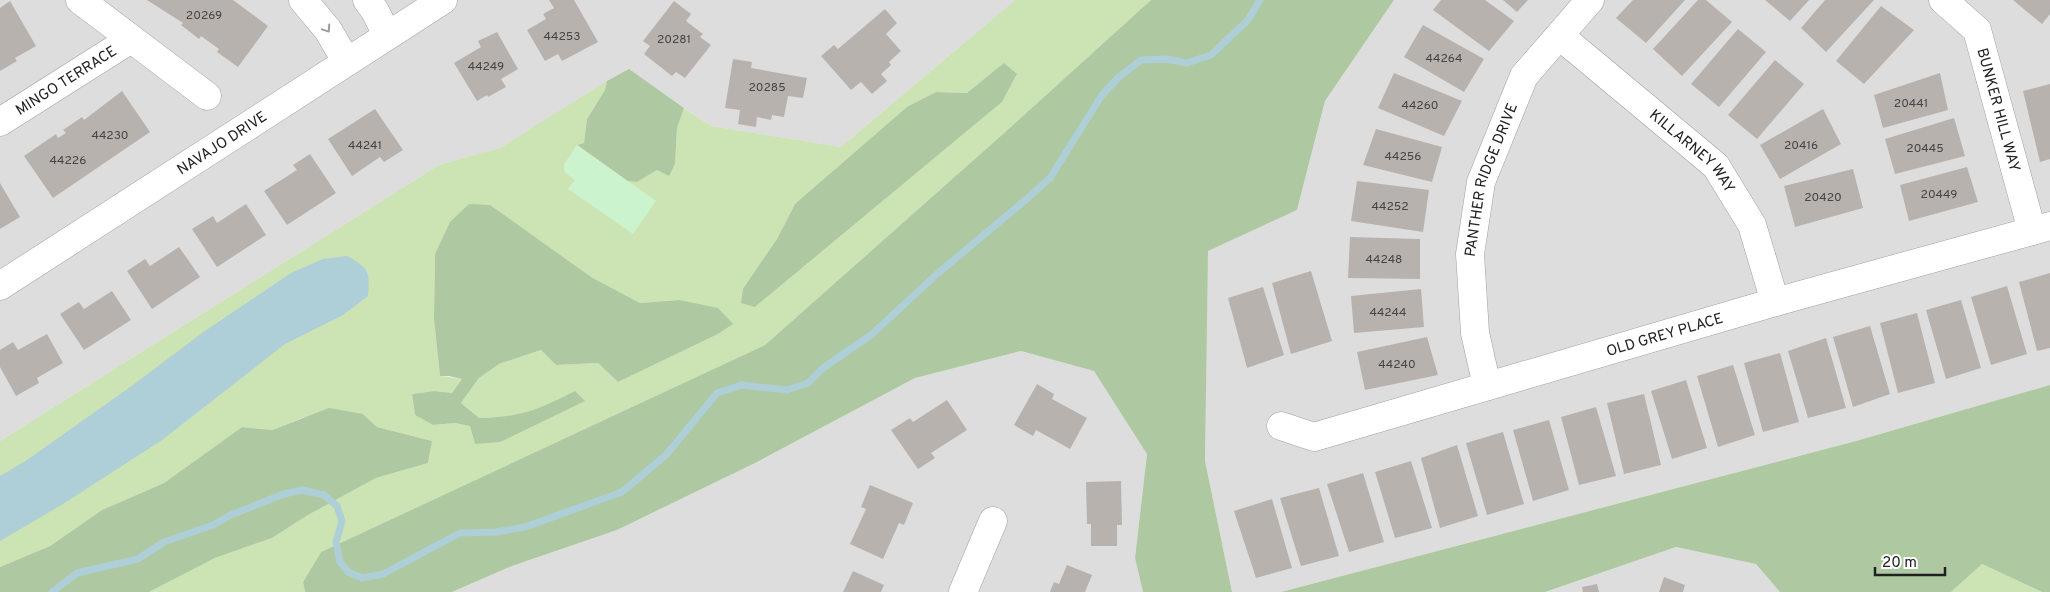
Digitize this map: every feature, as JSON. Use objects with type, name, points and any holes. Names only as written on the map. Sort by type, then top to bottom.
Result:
[{"type":"street","points":[[80,0],[207,96]]},
{"type":"street","points":[[303,0],[328,30],[346,61]]},
{"type":"street","points":[[367,0],[387,35]]},
{"type":"street","name":"NAVAJO DRIVE","points":[[0,286],[443,0]]},
{"type":"street","name":"PANTHER RIDGE DRIVE","points":[[1487,386],[1475,333],[1470,254],[1481,182],[1524,76],[1590,0]]},
{"type":"street","name":"BUNKER HILL WAY","points":[[1943,0],[1977,30],[2041,229]]},
{"type":"street","name":"KILLARNEY WAY","points":[[1560,36],[1716,166],[1752,225],[1775,302]]},
{"type":"street","name":"MINGO TERRACE","points":[[0,122],[131,39]]},
{"type":"street","name":"OLD GREY PLACE","points":[[1280,426],[1314,437],[1775,302],[2041,229]]},
{"type":"street","points":[[963,592],[993,521]]},
{"type":"shaded area","points":[[0,0],[1015,0],[841,147],[711,126],[629,70],[500,148],[439,165],[0,441]]},
{"type":"shaded area","points":[[1394,0],[2050,0],[2050,385],[1856,441],[1281,592],[1232,592],[1205,461],[1207,251],[1297,210],[1325,101]]},
{"type":"shaded area","points":[[1021,351],[1094,371],[1147,453],[1135,558],[1143,592],[452,592],[512,566],[617,530],[755,463],[915,378]]},
{"type":"shaded area","points":[[1676,547],[1757,564],[1780,592],[1545,592]]},
{"type":"green space","points":[[1015,0],[1151,0],[765,345],[321,552],[303,582],[305,592],[149,592],[215,558],[272,538],[308,515],[376,478],[428,463],[432,441],[377,427],[363,414],[304,417],[272,430],[242,427],[164,483],[102,510],[50,546],[0,567],[0,441],[439,165],[500,148],[607,81],[605,90],[587,119],[584,143],[577,145],[564,165],[565,172],[575,180],[568,189],[656,201],[627,181],[637,182],[657,170],[669,175],[675,164],[677,128],[684,108],[711,126],[841,147]],"holes":[[[1017,74],[1002,102],[755,307],[777,239],[795,204],[936,92],[967,93]],[[435,254],[591,277],[640,303],[679,300],[732,324],[718,334],[618,382],[598,363],[556,365],[541,350],[499,364],[479,378],[461,403],[479,418],[510,417],[541,409],[575,391],[475,444],[470,426],[455,423],[433,425],[415,415],[412,394],[434,391],[452,393],[462,379],[440,376],[434,319]]]},
{"type":"green space","points":[[1151,0],[1394,0],[1325,101],[1297,210],[1208,251],[1205,461],[1232,592],[1143,592],[1135,558],[1147,454],[1094,371],[1021,351],[915,378],[755,463],[617,530],[512,566],[452,592],[305,592],[303,582],[321,552],[765,345]]},
{"type":"green space","points":[[1004,63],[1017,74],[1002,102],[755,307],[741,303],[743,289],[777,239],[795,204],[907,107],[936,92],[967,93]]},
{"type":"green space","points":[[629,69],[684,108],[677,128],[675,164],[669,176],[657,170],[637,182],[627,181],[577,145],[584,143],[587,119],[605,90],[607,81]]},
{"type":"green space","points":[[577,145],[656,201],[633,234],[568,189],[575,180],[565,172],[564,165]]},
{"type":"green space","points":[[469,204],[490,205],[591,277],[640,303],[679,300],[718,308],[733,324],[718,334],[618,382],[598,363],[556,365],[541,350],[499,364],[479,378],[461,403],[479,418],[507,416],[529,411],[575,391],[585,401],[500,442],[475,444],[470,426],[455,423],[433,425],[415,415],[412,394],[434,391],[452,393],[462,379],[440,376],[434,319],[435,254],[450,222]]},
{"type":"green space","points":[[2050,385],[2050,592],[2042,592],[1982,564],[1951,592],[1780,592],[1756,564],[1676,547],[1545,592],[1281,592],[1856,441]]},
{"type":"green space","points":[[329,408],[363,414],[377,427],[432,441],[428,463],[376,478],[308,515],[272,538],[215,558],[149,592],[0,592],[0,567],[50,546],[102,510],[164,483],[242,427],[272,430]]},
{"type":"green space","points":[[1982,564],[2042,592],[1951,592]]},
{"type":"water","points":[[347,256],[364,267],[369,281],[368,296],[343,315],[285,344],[162,440],[63,504],[0,541],[0,476],[27,460],[133,385],[202,333],[291,273],[323,259]]},
{"type":"building","points":[[147,0],[233,0],[268,26],[238,67],[217,52],[219,49],[201,36],[199,39],[181,25],[183,23]]},
{"type":"building","points":[[549,0],[574,0],[598,42],[562,61],[558,54],[545,61],[527,30],[546,19],[543,14],[554,8]]},
{"type":"building","points":[[1441,0],[1485,0],[1514,21],[1489,51],[1433,10]]},
{"type":"building","points":[[1503,0],[1528,0],[1517,12]]},
{"type":"building","points":[[1633,0],[1685,0],[1646,43],[1616,18]]},
{"type":"building","points":[[1698,0],[1706,0],[1732,22],[1682,76],[1653,49]]},
{"type":"building","points":[[1765,0],[1809,0],[1790,21]]},
{"type":"building","points":[[1825,0],[1874,0],[1826,52],[1801,28]]},
{"type":"building","points":[[2013,0],[2050,0],[2050,14],[2042,24]]},
{"type":"building","points":[[10,1],[36,46],[15,58],[17,61],[0,71],[0,8]]},
{"type":"building","points":[[674,1],[691,14],[686,21],[703,34],[700,37],[711,45],[685,78],[676,72],[672,76],[644,54],[650,46],[643,41]]},
{"type":"building","points":[[1881,6],[1914,30],[1864,84],[1836,61]]},
{"type":"building","points":[[885,9],[897,23],[886,34],[901,51],[889,62],[891,65],[881,74],[887,81],[872,94],[861,82],[851,90],[821,56],[834,45],[838,49]]},
{"type":"building","points":[[1423,25],[1484,59],[1464,92],[1404,57]]},
{"type":"building","points":[[1738,29],[1766,52],[1719,107],[1691,84]]},
{"type":"building","points":[[497,32],[518,69],[501,79],[506,87],[477,101],[454,63],[481,47],[478,41]]},
{"type":"building","points":[[733,59],[752,62],[751,68],[807,78],[803,98],[788,96],[784,117],[772,115],[771,120],[757,117],[756,127],[738,124],[740,110],[725,108]]},
{"type":"building","points":[[1775,60],[1804,84],[1757,139],[1728,115]]},
{"type":"building","points":[[1394,73],[1462,101],[1444,136],[1378,108]]},
{"type":"building","points":[[1940,73],[1948,110],[1883,128],[1874,95]]},
{"type":"building","points":[[2050,84],[2050,159],[2040,162],[2023,91]]},
{"type":"building","points":[[122,91],[150,132],[53,198],[24,156],[56,134],[58,138],[66,133],[63,130],[82,117],[84,120]]},
{"type":"building","points":[[375,109],[403,150],[384,162],[380,157],[352,176],[328,139]]},
{"type":"building","points":[[1823,109],[1841,144],[1780,179],[1760,145]]},
{"type":"building","points":[[1954,118],[1965,156],[1895,174],[1885,139]]},
{"type":"building","points":[[1376,129],[1442,147],[1432,182],[1363,165]]},
{"type":"building","points":[[310,154],[336,193],[287,225],[264,191],[297,170],[293,165]]},
{"type":"building","points":[[1967,167],[1978,202],[1909,221],[1900,185]]},
{"type":"building","points":[[1853,169],[1863,208],[1795,227],[1784,186]]},
{"type":"building","points":[[1357,181],[1429,190],[1423,232],[1351,221]]},
{"type":"building","points":[[0,183],[20,217],[0,229]]},
{"type":"building","points":[[246,204],[266,235],[217,267],[192,229],[213,216],[217,223]]},
{"type":"building","points":[[1350,237],[1420,239],[1420,279],[1348,278]]},
{"type":"building","points":[[179,247],[200,277],[152,309],[127,271],[145,259],[150,266]]},
{"type":"building","points":[[1311,271],[1332,341],[1291,354],[1272,283]]},
{"type":"building","points":[[2050,273],[2050,348],[2037,351],[2019,282]]},
{"type":"building","points":[[2007,286],[2027,354],[1991,365],[1971,297]]},
{"type":"building","points":[[1263,287],[1284,355],[1247,368],[1228,298]]},
{"type":"building","points":[[1421,289],[1424,327],[1354,333],[1351,296]]},
{"type":"building","points":[[112,291],[131,320],[84,350],[60,314],[79,302],[84,309]]},
{"type":"building","points":[[1961,300],[1981,368],[1946,379],[1926,310]]},
{"type":"building","points":[[1917,313],[1935,383],[1898,393],[1880,323]]},
{"type":"building","points":[[1870,326],[1890,394],[1853,407],[1833,337]]},
{"type":"building","points":[[47,334],[63,363],[37,378],[39,383],[16,396],[0,367],[0,350],[13,342],[18,350]]},
{"type":"building","points":[[1427,337],[1438,375],[1365,390],[1357,352]]},
{"type":"building","points":[[1826,338],[1846,408],[1808,418],[1788,351]]},
{"type":"building","points":[[1780,353],[1799,422],[1763,432],[1744,363]]},
{"type":"building","points":[[1733,365],[1755,435],[1718,447],[1697,376]]},
{"type":"building","points":[[1686,380],[1707,448],[1672,459],[1651,391]]},
{"type":"building","points":[[1037,384],[1054,394],[1052,399],[1087,418],[1070,449],[1036,430],[1033,436],[1014,425]]},
{"type":"building","points":[[1644,394],[1661,465],[1624,474],[1607,403]]},
{"type":"building","points":[[947,400],[967,430],[931,453],[935,458],[918,469],[891,430],[910,418],[913,422]]},
{"type":"building","points":[[1596,407],[1616,476],[1579,485],[1561,417]]},
{"type":"building","points":[[1549,420],[1569,490],[1533,501],[1513,430]]},
{"type":"building","points":[[1503,432],[1524,504],[1487,515],[1466,443]]},
{"type":"building","points":[[1457,445],[1478,516],[1440,528],[1421,458]]},
{"type":"building","points":[[1411,461],[1432,528],[1395,538],[1375,472]]},
{"type":"building","points":[[1363,473],[1384,542],[1349,552],[1327,484]]},
{"type":"building","points":[[1121,481],[1122,525],[1117,525],[1117,546],[1091,546],[1091,524],[1087,524],[1086,482]]},
{"type":"building","points":[[870,485],[913,503],[904,525],[899,523],[883,559],[850,544],[866,509],[861,507]]},
{"type":"building","points":[[1319,488],[1339,556],[1301,566],[1280,498]]},
{"type":"building","points":[[1272,499],[1292,568],[1256,578],[1234,511]]},
{"type":"building","points":[[1067,565],[1092,575],[1085,592],[1050,592],[1054,582],[1059,584]]},
{"type":"building","points":[[853,571],[884,585],[881,592],[843,592]]},
{"type":"building","points":[[1664,577],[1685,585],[1683,592],[1659,592]]},
{"type":"building","points":[[1597,584],[1599,592],[1583,592],[1582,587]]},
{"type":"waterway","points":[[52,592],[77,573],[138,559],[164,542],[213,525],[231,515],[284,494],[302,490],[324,495],[337,506],[342,521],[336,542],[340,562],[348,572],[362,578],[383,574],[460,533],[496,532],[525,527],[622,492],[666,455],[717,393],[742,385],[787,390],[808,383],[823,368],[871,335],[937,274],[1050,178],[1102,95],[1119,77],[1141,60],[1166,59],[1187,63],[1211,55],[1248,20],[1260,0]]}]
